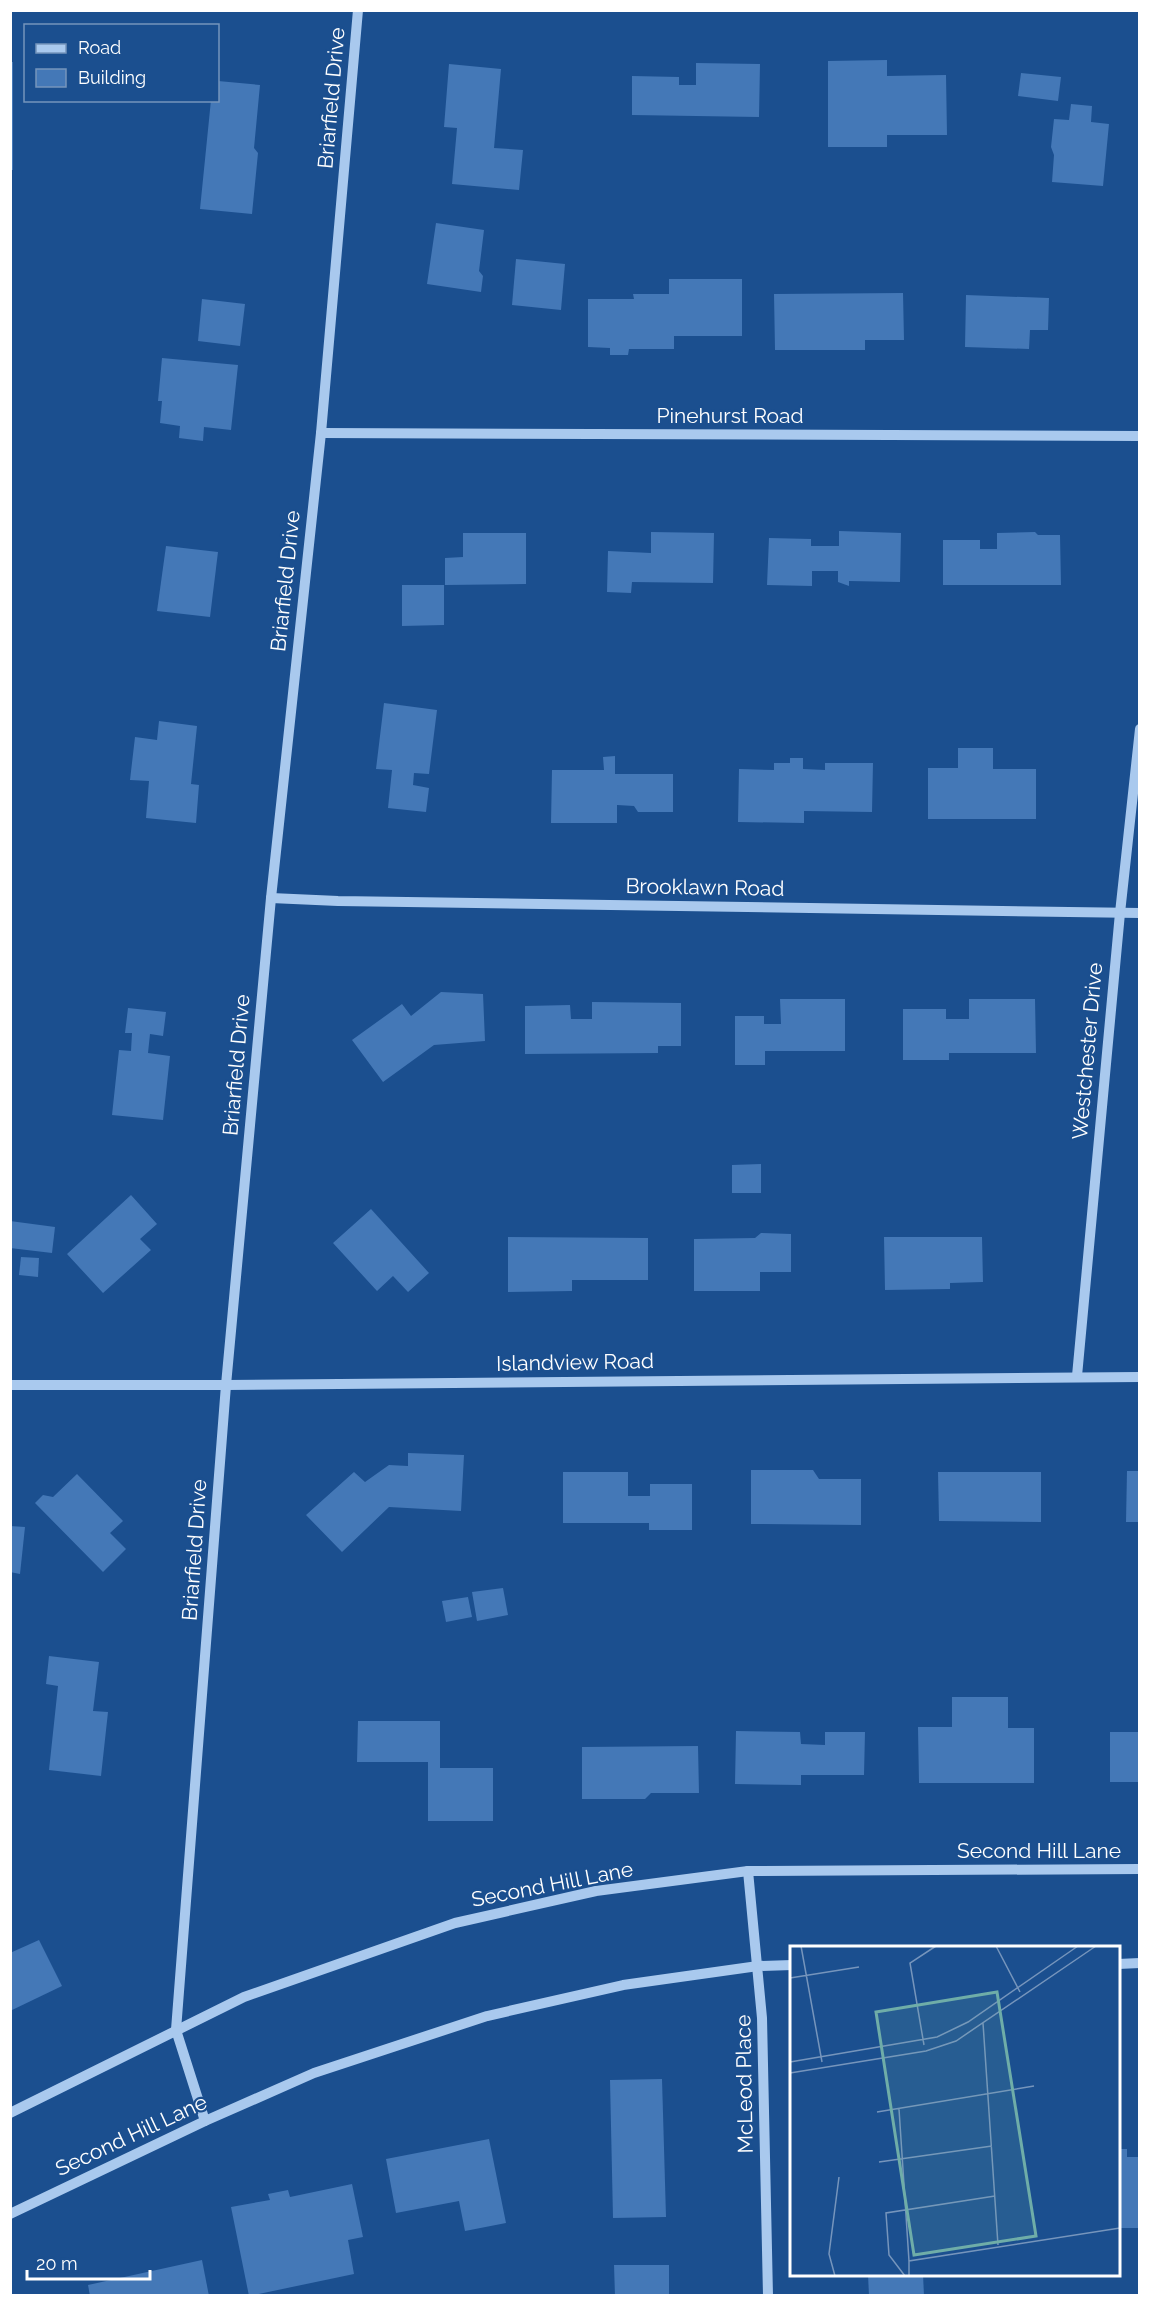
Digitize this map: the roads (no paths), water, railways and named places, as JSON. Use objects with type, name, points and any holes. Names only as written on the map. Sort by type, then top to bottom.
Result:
[{"type":"street","name":"Briarfield Drive","points":[[205,2121],[176,2030],[226,1385],[271,898],[321,433],[358,10]]},
{"type":"street","name":"Pinehurst Road","points":[[321,433],[1140,436]]},
{"type":"street","name":"Westchester Drive","points":[[1077,1376],[1120,913],[1140,729]]},
{"type":"street","name":"Brooklawn Road","points":[[271,898],[338,901],[1140,913]]},
{"type":"street","name":"Islandview Road","points":[[10,1385],[1140,1377]]},
{"type":"street","name":"Second Hill Lane","points":[[10,2113],[244,1997],[456,1923],[596,1891],[748,1871],[1140,1869]]},
{"type":"street","name":"McLeod Place","points":[[748,1871],[762,2018],[768,2295]]},
{"type":"street","points":[[1120,1964],[1140,1964]]},
{"type":"street","name":"Second Hill Lane","points":[[10,2214],[205,2121],[314,2073],[487,2016],[623,1985],[758,1966],[790,1965]]}]
